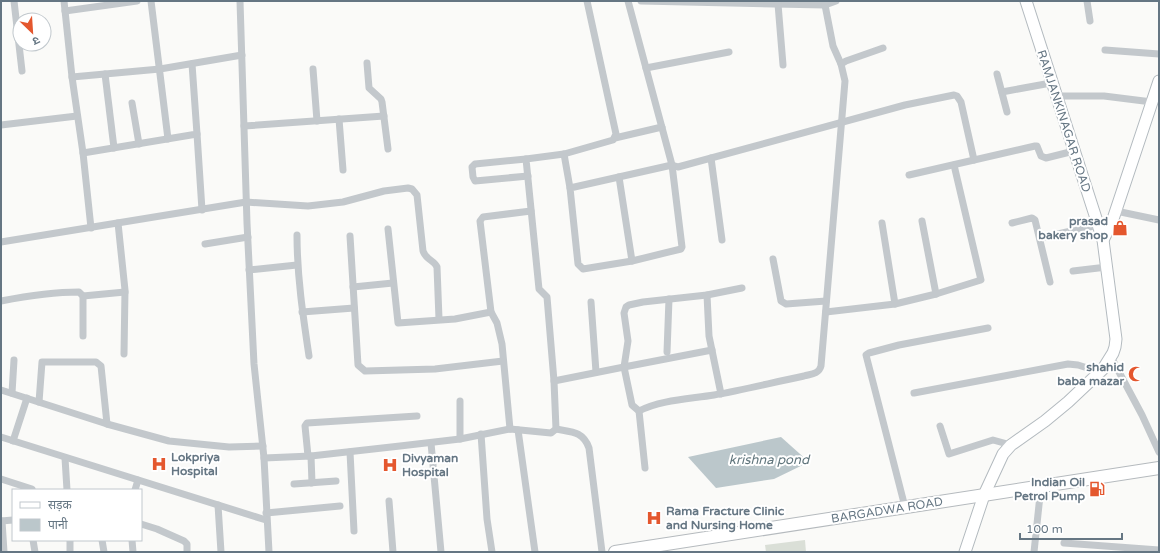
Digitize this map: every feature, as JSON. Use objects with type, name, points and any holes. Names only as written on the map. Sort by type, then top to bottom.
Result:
[{"type":"main road","name":"BARGADWA ROAD","points":[[615,552],[1159,468]]},
{"type":"street","points":[[14,1],[22,71]]},
{"type":"street","points":[[64,1],[91,228]]},
{"type":"street","points":[[65,10],[137,1]]},
{"type":"street","points":[[151,1],[168,139]]},
{"type":"street","points":[[240,1],[249,270],[254,364],[264,458],[269,552]]},
{"type":"street","points":[[587,1],[616,138]]},
{"type":"street","points":[[564,154],[570,188],[578,264],[580,267],[583,269],[632,261],[681,249],[682,246],[672,164],[628,1]]},
{"type":"street","points":[[641,1],[750,2],[778,4],[825,4],[836,1]]},
{"type":"street","name":"RAMJANKINAGAR ROAD","points":[[1026,1],[1051,83],[1103,240],[1116,339],[1111,357]]},
{"type":"street","points":[[1086,1],[1090,21]]},
{"type":"street","points":[[778,4],[783,65]]},
{"type":"street","points":[[638,411],[664,403],[721,394],[804,376],[816,373],[820,370],[845,81],[841,64],[833,46],[825,4]]},
{"type":"street","points":[[841,64],[883,48]]},
{"type":"street","points":[[1105,50],[1159,54]]},
{"type":"street","points":[[646,68],[729,52]]},
{"type":"street","points":[[72,77],[160,69],[242,55]]},
{"type":"street","points":[[367,63],[369,88],[381,99],[388,149]]},
{"type":"street","points":[[192,64],[202,210]]},
{"type":"street","points":[[313,69],[317,120]]},
{"type":"street","points":[[105,74],[114,148]]},
{"type":"street","points":[[997,74],[1007,112]]},
{"type":"street","points":[[1103,240],[1116,211],[1159,82]]},
{"type":"street","points":[[1002,92],[1051,83]]},
{"type":"street","points":[[570,188],[672,164],[678,167],[905,105],[954,95],[957,96],[961,102],[974,160]]},
{"type":"street","points":[[1056,96],[1104,96],[1152,102]]},
{"type":"street","points":[[132,103],[139,144]]},
{"type":"street","points":[[1,125],[78,116]]},
{"type":"street","points":[[244,126],[384,116]]},
{"type":"street","points":[[339,119],[343,170]]},
{"type":"street","points":[[528,176],[475,181],[472,167],[475,164],[564,154],[616,138],[662,127]]},
{"type":"street","points":[[83,153],[197,134]]},
{"type":"street","points":[[909,175],[1034,146],[1037,146],[1042,156],[1046,158],[1074,151]]},
{"type":"street","points":[[711,158],[722,240]]},
{"type":"street","points":[[526,159],[539,289],[547,297],[554,381],[556,429]]},
{"type":"street","points":[[826,312],[895,304],[936,294],[981,280],[954,165]]},
{"type":"street","points":[[619,177],[632,261]]},
{"type":"street","points":[[1,242],[246,202],[308,206],[343,202],[384,191],[408,188],[412,189],[417,195],[423,251],[426,258],[437,267],[439,319]]},
{"type":"street","points":[[531,211],[483,217],[480,218],[480,221],[491,312],[497,323],[502,344],[503,361],[535,552]]},
{"type":"street","points":[[1116,211],[1159,220]]},
{"type":"street","points":[[1012,223],[1034,219],[1050,282]]},
{"type":"street","points":[[922,221],[936,294]]},
{"type":"street","points":[[118,223],[125,292],[124,354]]},
{"type":"street","points":[[882,223],[895,304]]},
{"type":"street","points":[[1040,238],[1098,226]]},
{"type":"street","points":[[388,229],[398,323],[460,318],[491,312]]},
{"type":"street","points":[[296,235],[297,265],[302,312],[309,356]]},
{"type":"street","points":[[350,236],[358,365],[365,371],[435,369],[503,361]]},
{"type":"street","points":[[205,244],[248,237]]},
{"type":"street","points":[[773,260],[781,301],[783,303],[786,304],[826,300]]},
{"type":"street","points":[[249,270],[297,265]]},
{"type":"street","points":[[1073,271],[1107,266]]},
{"type":"street","points":[[353,287],[393,283]]},
{"type":"street","points":[[645,468],[638,411],[632,405],[624,367],[628,341],[624,313],[626,307],[643,302],[707,295],[742,288]]},
{"type":"street","points":[[1,301],[56,292],[79,292],[83,296],[83,336]]},
{"type":"street","points":[[83,296],[125,292]]},
{"type":"street","points":[[707,295],[709,336],[721,394]]},
{"type":"street","points":[[667,352],[669,299]]},
{"type":"street","points":[[591,302],[596,372]]},
{"type":"street","points":[[302,312],[354,308]]},
{"type":"street","points":[[905,507],[866,355],[898,346],[988,328]]},
{"type":"street","points":[[554,381],[712,350]]},
{"type":"street","points":[[940,426],[949,454],[990,440],[1003,443],[1045,421],[1068,402],[1093,370],[1111,357],[1142,415],[1159,452]]},
{"type":"street","points":[[12,393],[14,360]]},
{"type":"street","points":[[39,402],[42,362],[96,362],[100,366],[107,424]]},
{"type":"street","points":[[914,393],[1068,364],[1078,365],[1093,370]]},
{"type":"street","points":[[1,390],[107,424],[176,442],[228,447],[263,446]]},
{"type":"street","points":[[13,441],[27,398]]},
{"type":"street","points":[[460,401],[460,439]]},
{"type":"street","points":[[312,483],[310,456],[305,426],[307,423],[417,416]]},
{"type":"street","points":[[264,458],[310,456],[431,443],[514,430],[551,433],[556,429]]},
{"type":"street","points":[[556,429],[580,435],[587,442],[602,552]]},
{"type":"street","points":[[481,434],[487,519],[492,552]]},
{"type":"street","points":[[1,437],[218,505],[266,516],[340,506]]},
{"type":"street","points":[[431,443],[441,552]]},
{"type":"street","points":[[966,552],[984,495],[1003,454],[1003,443]]},
{"type":"street","points":[[350,452],[354,531]]},
{"type":"street","points":[[65,458],[67,489]]},
{"type":"street","points":[[1,479],[32,489]]},
{"type":"street","points":[[135,489],[138,480]]},
{"type":"street","points":[[294,484],[336,481]]},
{"type":"street","points":[[1034,552],[1041,486]]},
{"type":"street","points":[[388,502],[393,552]]},
{"type":"street","points":[[218,505],[221,552]]},
{"type":"street","points":[[4,552],[1,521],[12,520]]},
{"type":"street","points":[[142,524],[184,541],[187,544],[187,552]]},
{"type":"street","points":[[33,541],[35,552]]},
{"type":"street","points":[[70,541],[70,552]]},
{"type":"street","points":[[102,541],[104,552]]},
{"type":"street","points":[[132,541],[133,552]]},
{"type":"street","points":[[1064,543],[1159,550]]},
{"type":"shaded area","points":[[805,540],[806,552],[766,552],[765,545]]},
{"type":"water","name":"krishna pond","points":[[781,437],[809,462],[774,479],[716,488],[688,457]]},
{"type":"place","name":"prasad bakery shop","points":[[1120,228]]},
{"type":"place","name":"shahid baba mazar","points":[[1136,374]]},
{"type":"place","name":"Lokpriya Hospital","points":[[159,464]]},
{"type":"place","name":"Divyaman Hospital","points":[[390,465]]},
{"type":"place","name":"Indian Oil Petrol Pump","points":[[1097,489]]},
{"type":"place","name":"Rama Fracture Clinic and Nursing Home","points":[[654,518]]}]
